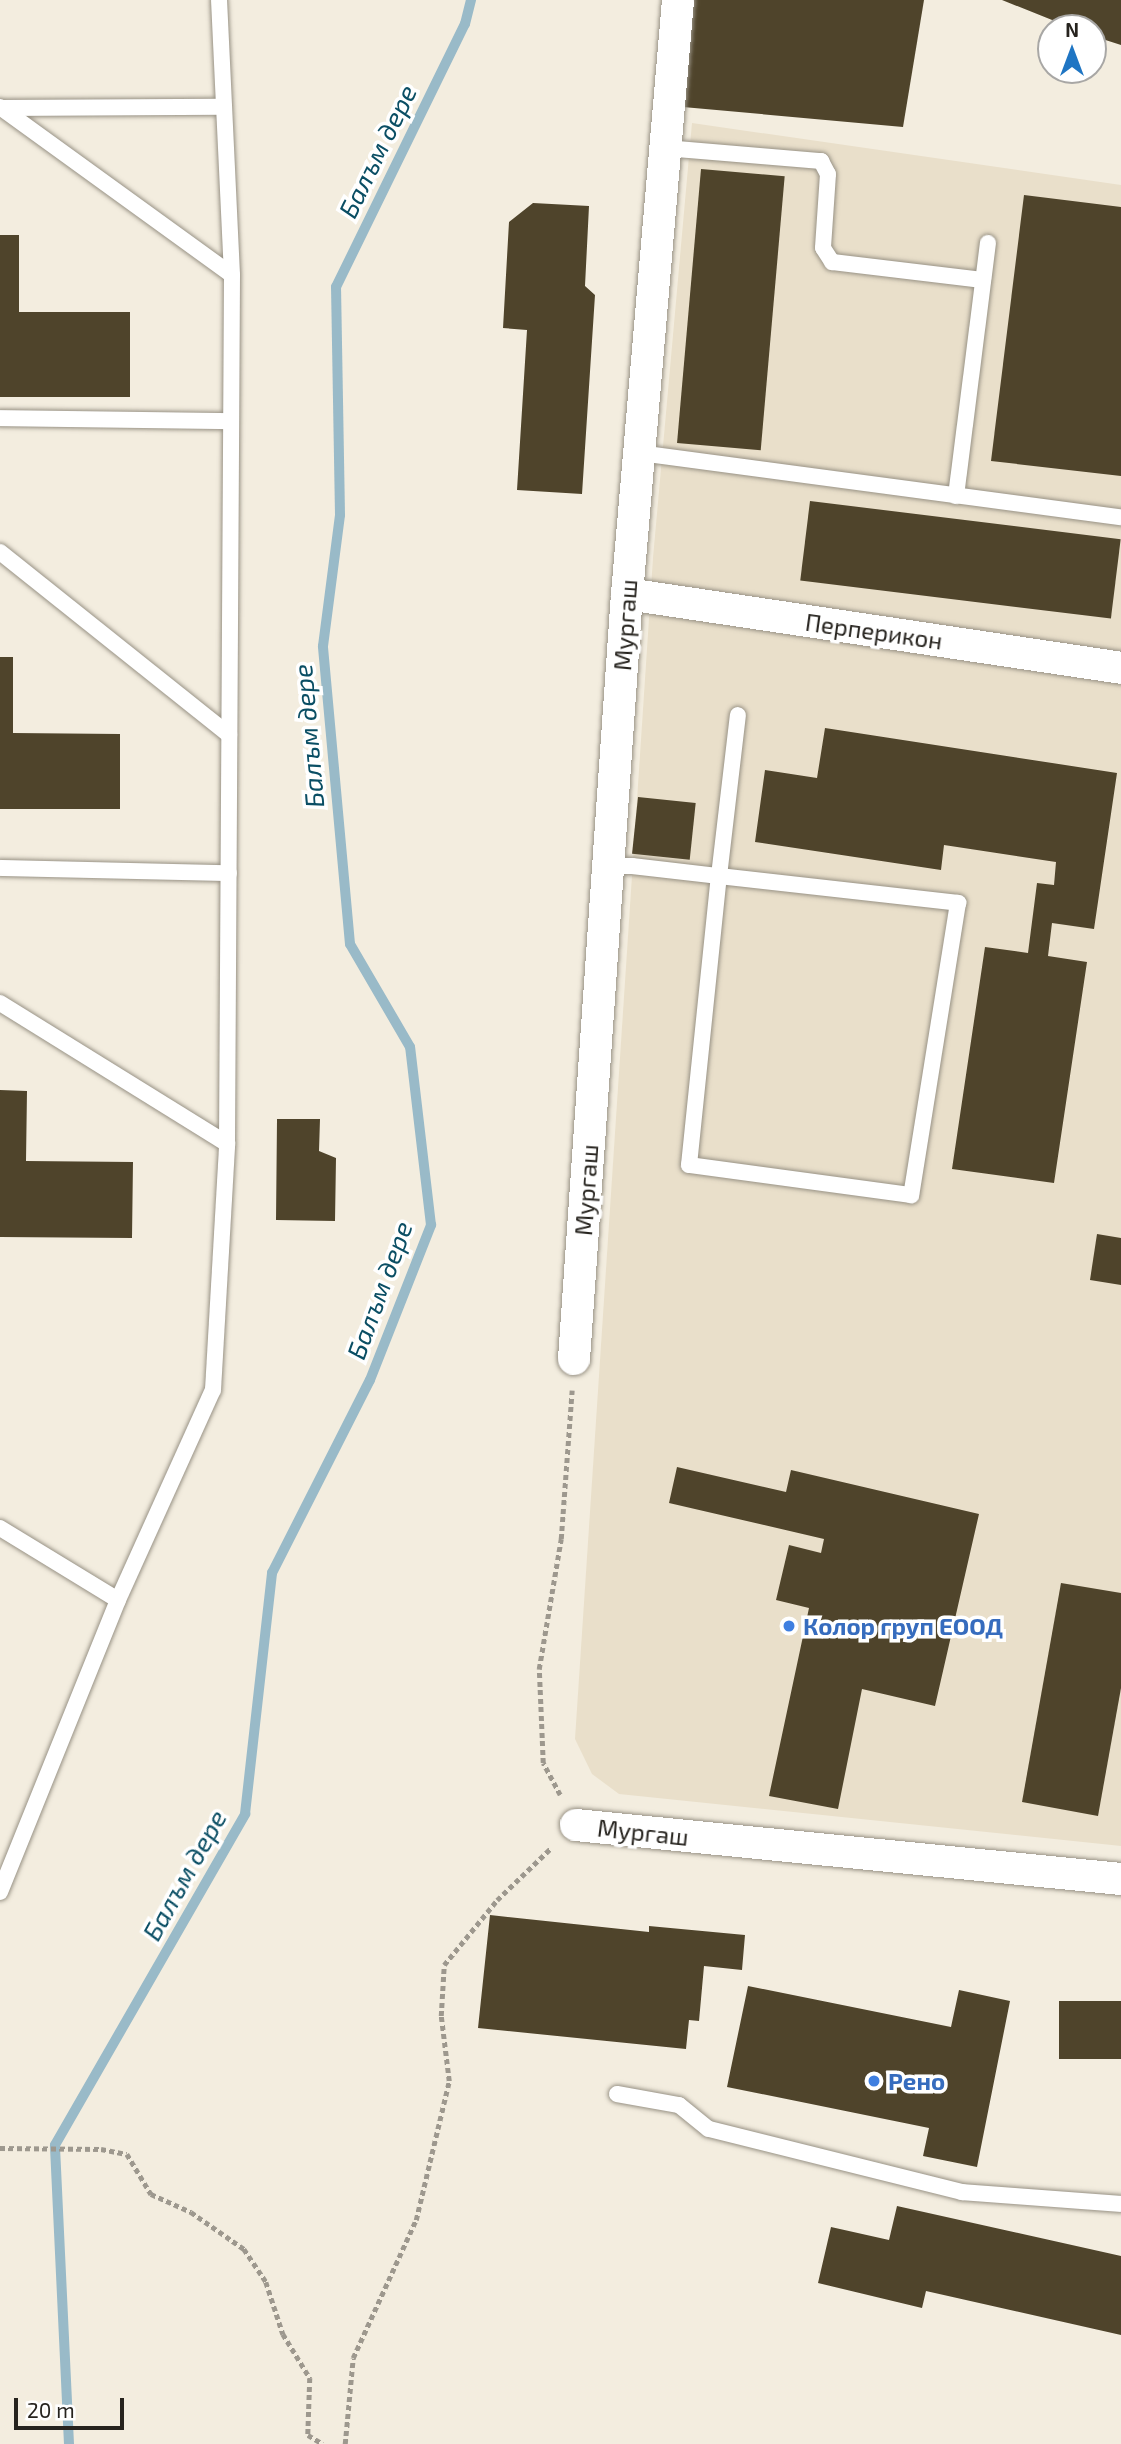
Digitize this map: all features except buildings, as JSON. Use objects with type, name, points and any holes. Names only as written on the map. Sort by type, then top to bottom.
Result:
[{"type":"street","name":"Мургаш","points":[[574,1359],[627,594],[678,0]]},
{"type":"street","name":"Перперикон","points":[[627,594],[1121,668]]},
{"type":"street","name":"Мургаш","points":[[576,1825],[1121,1879]]},
{"type":"lane","points":[[2,1883],[118,1600],[213,1390],[227,1144],[229,421],[232,275],[219,0]]},
{"type":"lane","points":[[1,108],[224,107]]},
{"type":"lane","points":[[1,108],[232,275]]},
{"type":"lane","points":[[665,148],[817,159],[828,170],[823,248],[832,262],[983,279]]},
{"type":"lane","points":[[956,496],[988,243]]},
{"type":"lane","points":[[0,418],[229,421]]},
{"type":"lane","points":[[639,453],[1121,517]]},
{"type":"lane","points":[[0,552],[229,735]]},
{"type":"lane","points":[[607,866],[719,876],[958,903],[911,1195],[689,1165],[719,876],[738,715]]},
{"type":"lane","points":[[0,868],[229,873]]},
{"type":"lane","points":[[0,1003],[227,1144]]},
{"type":"lane","points":[[0,1528],[118,1600]]},
{"type":"lane","points":[[0,1848],[15,1856]]},
{"type":"lane","points":[[617,2094],[679,2105],[709,2129],[962,2192],[1121,2204]]},
{"type":"path","name":"Мургаш","points":[[574,1359],[562,1539],[539,1669],[543,1763],[576,1825]]},
{"type":"path","points":[[345,2444],[353,2358],[416,2220],[450,2081],[442,2017],[444,1965],[497,1900],[576,1825]]},
{"type":"path","points":[[0,2148],[73,2148],[127,2154],[151,2194],[191,2212],[244,2249],[266,2282],[283,2334],[310,2378],[309,2435],[323,2444]]},
{"type":"shaded area","points":[[692,123],[1121,185],[1121,1846],[619,1794],[592,1774],[575,1739],[653,558]]},
{"type":"waterway","name":"Балъм дере","points":[[69,2444],[55,2145],[245,1814],[272,1573],[370,1380],[431,1225],[410,1047],[350,944],[323,646],[340,515],[336,287],[465,24],[471,0]]},
{"type":"place","name":"Колор груп ЕООД","points":[[789,1626]]},
{"type":"place","name":"Рено","points":[[874,2081]]}]
